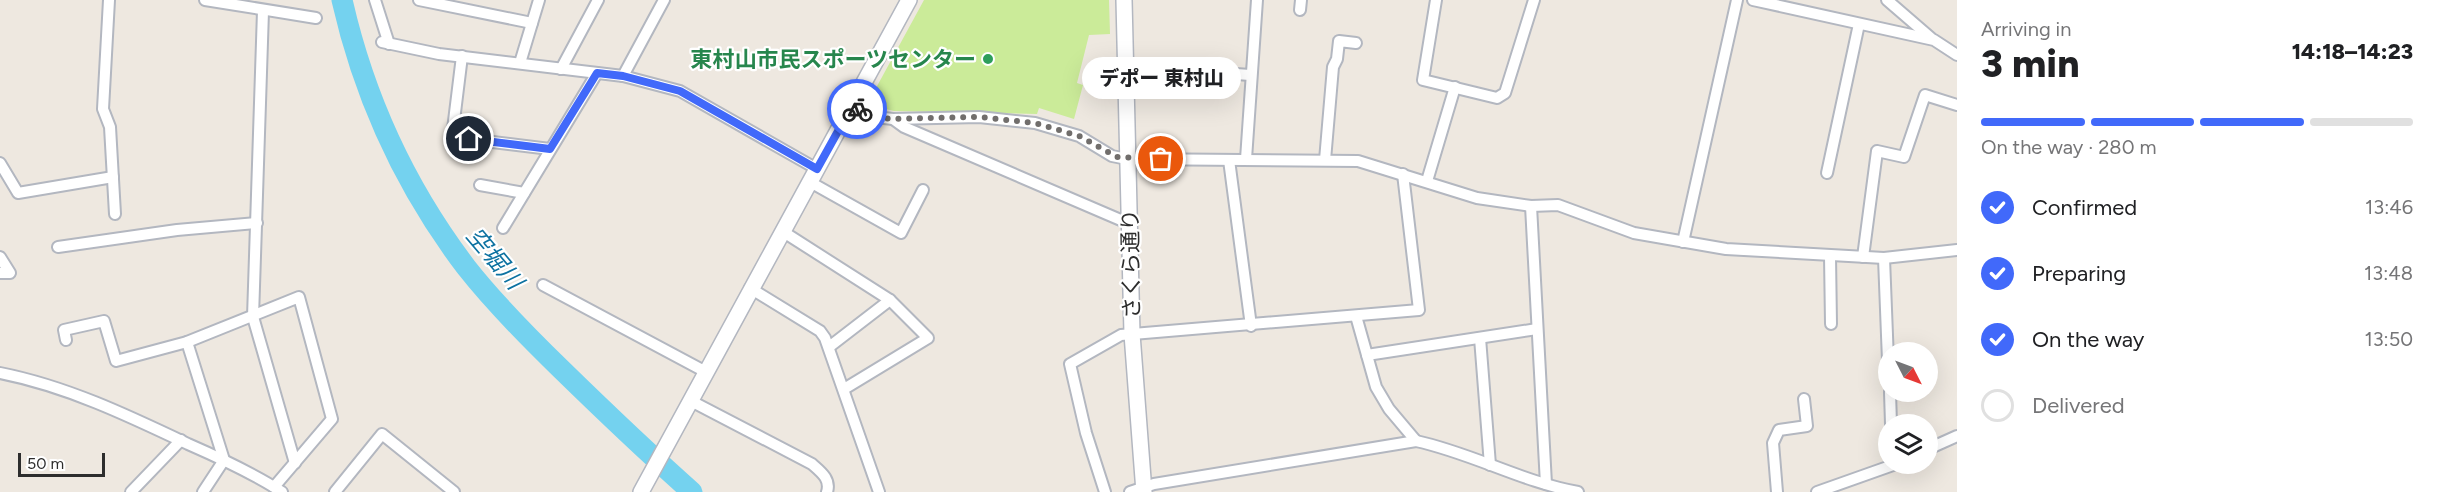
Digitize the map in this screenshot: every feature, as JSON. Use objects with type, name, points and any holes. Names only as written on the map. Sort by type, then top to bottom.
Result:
[{"type":"street","points":[[109,0],[103,110],[110,127],[115,214]]},
{"type":"street","points":[[205,0],[315,18]]},
{"type":"street","points":[[375,0],[385,43],[413,50],[623,76],[680,91],[901,233],[924,190]]},
{"type":"street","points":[[419,0],[532,23]]},
{"type":"street","points":[[520,63],[539,0]]},
{"type":"street","points":[[561,69],[598,0]]},
{"type":"street","points":[[623,76],[664,0]]},
{"type":"street","points":[[644,488],[750,288],[909,0]]},
{"type":"street","name":"さくら通り","points":[[1124,0],[1132,333],[1139,491]]},
{"type":"street","points":[[1245,159],[1257,0]]},
{"type":"street","points":[[1436,0],[1423,80],[1497,98],[1504,93],[1534,0]]},
{"type":"street","points":[[1683,242],[1737,0]]},
{"type":"street","points":[[1753,0],[1934,40]]},
{"type":"street","points":[[1887,0],[1934,40],[1957,55]]},
{"type":"street","points":[[262,11],[254,317],[295,463]]},
{"type":"street","points":[[1827,173],[1859,24]]},
{"type":"street","points":[[1325,160],[1333,67],[1337,59],[1339,41],[1356,43]]},
{"type":"street","points":[[462,56],[452,137],[550,149]]},
{"type":"street","points":[[1125,66],[1250,75]]},
{"type":"street","points":[[503,228],[597,73]]},
{"type":"street","points":[[1427,181],[1455,87]]},
{"type":"street","points":[[1863,257],[1877,151],[1904,157],[1925,95],[1957,105]]},
{"type":"street","points":[[852,106],[875,117],[893,119],[979,117],[1035,123],[1079,136],[1112,156],[1127,159],[1358,161],[1477,198],[1530,206],[1558,205],[1634,233],[1726,249],[1884,258],[1957,250]]},
{"type":"street","points":[[893,119],[903,127],[1130,224]]},
{"type":"street","points":[[1229,160],[1251,326]]},
{"type":"street","points":[[0,163],[18,193],[113,177]]},
{"type":"street","points":[[1105,492],[1086,433],[1070,364],[1121,335],[1132,333],[1251,326],[1419,310],[1403,174]]},
{"type":"street","points":[[480,185],[524,192]]},
{"type":"street","points":[[1530,206],[1546,484]]},
{"type":"street","points":[[58,247],[177,230],[257,223]]},
{"type":"street","points":[[782,231],[890,300],[928,338],[844,389]]},
{"type":"street","points":[[1830,256],[1831,324]]},
{"type":"street","points":[[0,257],[10,273],[0,273]]},
{"type":"street","points":[[1884,258],[1887,342]]},
{"type":"street","points":[[543,285],[706,372]]},
{"type":"street","points":[[750,288],[820,331],[829,346],[879,492]]},
{"type":"street","points":[[0,373],[51,385],[181,440],[224,460],[278,490],[295,463],[332,419],[299,297],[187,342],[116,361],[102,316],[64,330],[66,340]]},
{"type":"street","points":[[829,346],[890,300]]},
{"type":"street","points":[[1356,316],[1376,387],[1384,402],[1416,441]]},
{"type":"street","points":[[1367,355],[1538,329]]},
{"type":"street","points":[[1480,338],[1490,465]]},
{"type":"street","points":[[187,342],[224,460]]},
{"type":"street","points":[[1777,492],[1773,443],[1779,430],[1807,426],[1804,399]]},
{"type":"street","points":[[691,401],[812,464],[826,478],[829,486],[827,492]]},
{"type":"street","points":[[335,492],[382,434],[454,492]]},
{"type":"street","points":[[1938,445],[1957,436]]},
{"type":"street","points":[[131,492],[181,440]]},
{"type":"street","points":[[1139,491],[1416,441],[1442,446],[1536,487],[1546,484],[1578,492]]},
{"type":"street","points":[[203,492],[224,460]]},
{"type":"street","points":[[1817,492],[1878,470]]},
{"type":"green space","name":"東村山市民スポーツセンター","points":[[924,0],[1109,0],[1110,34],[1089,35],[1077,83],[1083,85],[1074,119],[1039,108],[1037,114],[894,111],[873,106],[870,99]]},
{"type":"waterway","name":"空堀川","points":[[342,0],[362,72],[375,106],[406,173],[444,237],[477,281],[525,333],[610,417],[692,492]]},
{"type":"way so far","points":[[857,109],[875,117],[893,119],[979,117],[1035,123],[1079,136],[1112,156],[1127,159],[1161,159]]},
{"type":"place","name":"東村山市民スポーツセンター","points":[[988,59]]},
{"type":"place","name":"デポー 東村山","points":[[1161,159]]},
{"type":"route","points":[[469,139],[550,149],[597,73],[623,76],[680,91],[817,169],[852,106],[857,109]]}]
